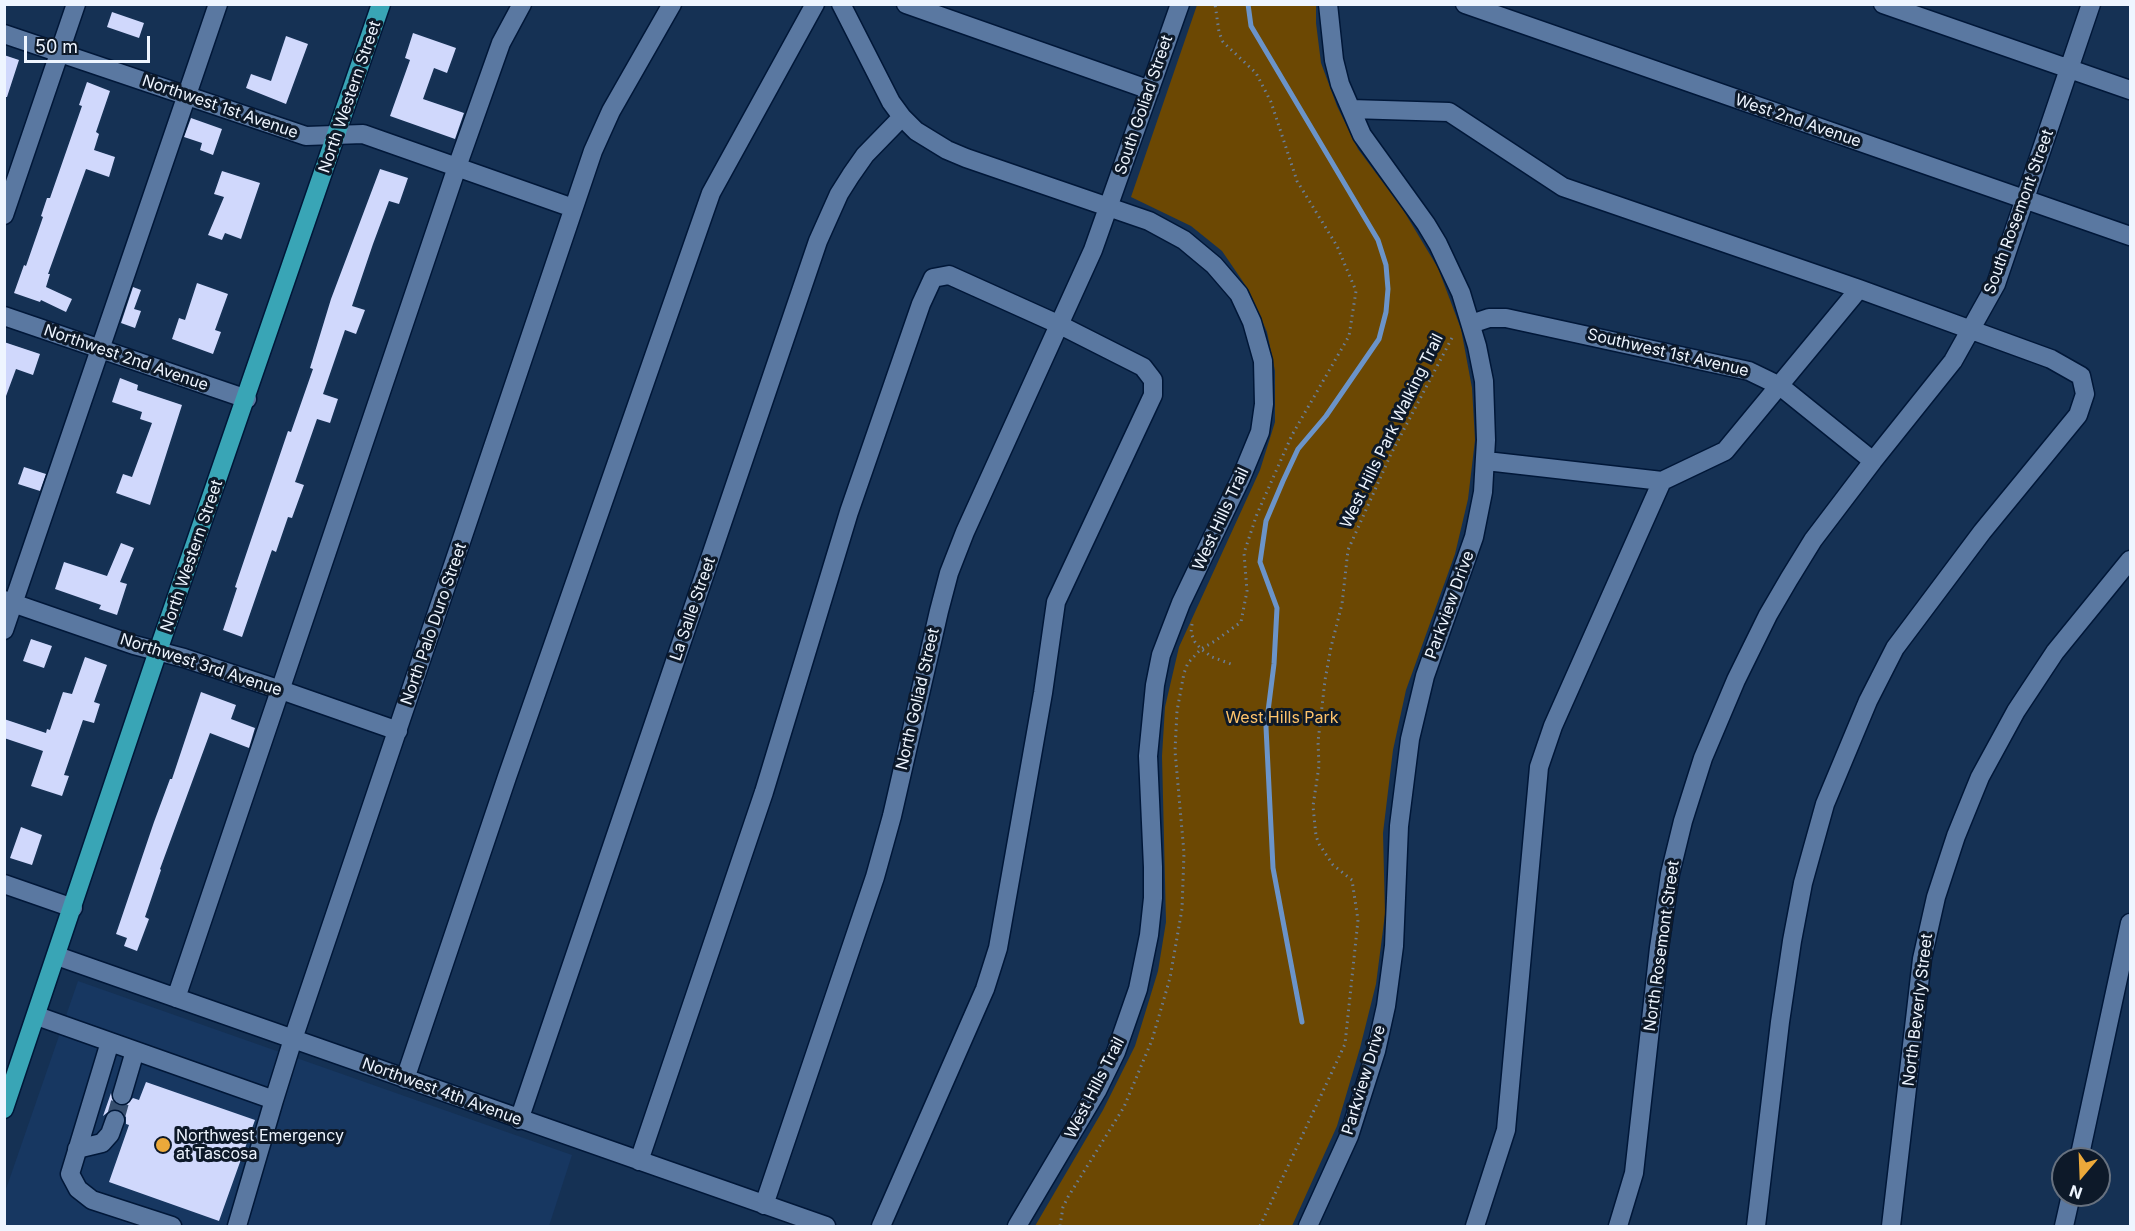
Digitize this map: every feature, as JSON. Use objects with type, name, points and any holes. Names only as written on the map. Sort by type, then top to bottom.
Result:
[{"type":"main road","name":"North Western Street","points":[[4,1109],[74,908],[158,651],[247,399],[381,4]]},
{"type":"street","points":[[4,215],[76,4]]},
{"type":"street","points":[[4,630],[9,601],[101,349],[218,4]]},
{"type":"street","points":[[176,998],[457,167],[501,43],[522,4]]},
{"type":"street","name":"North Palo Duro Street","points":[[237,1227],[293,1039],[573,208],[602,128],[672,4]]},
{"type":"street","points":[[405,1079],[507,777],[711,193],[815,4]]},
{"type":"street","name":"West Hills Trail","points":[[841,4],[881,86],[902,117],[916,131],[947,150],[1149,221],[1184,240],[1214,265],[1239,294],[1252,322],[1263,361],[1264,404],[1260,432],[1245,469],[1180,603],[1161,655],[1151,709],[1148,756],[1153,898],[1145,957],[1131,1010],[1116,1052],[1097,1090],[1017,1227]]},
{"type":"street","points":[[906,4],[1150,90]]},
{"type":"street","name":"South Goliad Street","points":[[1109,206],[1180,4]]},
{"type":"street","name":"Parkview Drive","points":[[1308,1227],[1349,1136],[1363,1095],[1383,1017],[1394,946],[1399,826],[1410,740],[1417,704],[1431,657],[1474,537],[1483,492],[1486,419],[1484,381],[1464,325],[1461,293],[1438,244],[1412,202],[1362,135],[1340,84],[1334,60],[1328,4]]},
{"type":"street","name":"West 2nd Avenue","points":[[1465,4],[2130,236]]},
{"type":"street","points":[[1883,4],[2130,90]]},
{"type":"street","name":"South Rosemont Street","points":[[1873,461],[1953,361],[1996,284],[2091,4]]},
{"type":"street","name":"Northwest 1st Avenue","points":[[4,34],[306,136],[363,134],[573,208]]},
{"type":"street","points":[[1351,109],[1449,112],[1563,187],[1972,330],[2051,359],[2081,376],[2085,394],[2078,415],[1982,532],[1895,648],[1868,701],[1825,804],[1803,883],[1792,941],[1756,1227]]},
{"type":"street","name":"La Salle Street","points":[[519,1120],[818,241],[850,175],[902,117]]},
{"type":"street","name":"North Goliad Street","points":[[764,1205],[875,877],[892,816],[949,573],[965,532],[1093,250],[1109,206]]},
{"type":"street","points":[[639,1161],[764,792],[849,512],[921,304],[933,278],[949,275],[1060,324],[1143,367],[1153,380],[1153,395],[1056,602],[998,948],[985,989],[881,1227]]},
{"type":"street","points":[[1485,461],[1662,481],[1725,452],[1859,289]]},
{"type":"street","name":"Northwest 2nd Avenue","points":[[4,316],[247,399]]},
{"type":"street","name":"Southwest 1st Avenue","points":[[1464,325],[1489,318],[1506,318],[1749,371],[1780,386],[1873,461]]},
{"type":"street","name":"North Rosemont Street","points":[[1618,1227],[1634,1173],[1641,1126],[1659,948],[1670,874],[1683,821],[1703,758],[1736,680],[1768,615],[1813,540],[1873,461]]},
{"type":"street","points":[[1475,1227],[1506,1130],[1539,767],[1553,726],[1662,481]]},
{"type":"street","name":"North Beverly Street","points":[[1892,1227],[1922,959],[1936,897],[1956,836],[1980,777],[2016,711],[2055,652],[2130,560]]},
{"type":"street","name":"Northwest 3rd Avenue","points":[[9,601],[281,690],[398,731]]},
{"type":"street","points":[[4,884],[74,908]]},
{"type":"street","points":[[2082,1147],[2130,923]]},
{"type":"street","name":"Northwest 4th Avenue","points":[[57,956],[826,1227]]},
{"type":"street","points":[[37,1016],[274,1100]]},
{"type":"street","points":[[110,1042],[70,1174],[78,1189],[92,1200],[172,1227]]},
{"type":"street","points":[[122,1095],[135,1051]]},
{"type":"street","points":[[77,1149],[102,1143],[110,1134],[115,1120]]},
{"type":"street","points":[[2064,1227],[2068,1207]]},
{"type":"path","points":[[1060,1227],[1063,1208],[1068,1197],[1124,1107],[1152,1040],[1170,978],[1182,909],[1184,853],[1175,751],[1176,722],[1184,673],[1188,663],[1200,649],[1240,622],[1247,591],[1245,553],[1257,514],[1292,435],[1349,336],[1356,291],[1337,246],[1297,181],[1271,102],[1261,82],[1256,73],[1223,42],[1219,32],[1215,4]]},
{"type":"path","name":"West Hills Park Walking Trail","points":[[1260,1227],[1345,1044],[1358,920],[1352,880],[1333,865],[1319,844],[1313,806],[1319,766],[1318,742],[1327,670],[1340,617],[1348,550],[1391,454],[1454,337],[1464,325]]},
{"type":"path","points":[[1193,620],[1191,633],[1200,649],[1212,657],[1231,663]]},
{"type":"shaded area","points":[[78,981],[572,1155],[549,1226],[5,1226],[5,1192]]},
{"type":"green space","name":"West Hills Park","points":[[1197,5],[1316,5],[1321,63],[1337,106],[1358,149],[1402,208],[1438,268],[1461,329],[1472,388],[1475,440],[1468,499],[1455,554],[1406,690],[1393,750],[1383,833],[1385,914],[1376,984],[1337,1126],[1292,1226],[1035,1226],[1103,1110],[1135,1046],[1158,971],[1166,922],[1162,756],[1165,707],[1179,647],[1260,470],[1275,422],[1275,371],[1267,332],[1248,289],[1222,251],[1191,226],[1131,197]]},
{"type":"building","points":[[112,12],[144,23],[139,38],[107,27]]},
{"type":"building","points":[[413,33],[456,48],[447,73],[434,68],[423,99],[464,113],[455,139],[390,116],[410,60],[405,58]]},
{"type":"building","points":[[286,36],[308,44],[286,104],[246,88],[251,74],[271,81]]},
{"type":"building","points":[[4,55],[19,60],[7,97],[4,97]]},
{"type":"building","points":[[87,82],[110,91],[96,132],[99,134],[94,150],[115,157],[109,177],[86,169],[48,274],[50,274],[46,287],[72,299],[66,312],[41,300],[40,302],[14,293],[24,265],[26,266],[47,198],[50,198],[82,106],[79,105]]},
{"type":"building","points":[[191,118],[222,129],[213,155],[200,150],[202,143],[184,137]]},
{"type":"building","points":[[380,169],[408,178],[399,204],[389,201],[373,244],[352,306],[365,310],[356,334],[345,330],[323,394],[338,399],[330,423],[317,419],[295,482],[304,485],[292,518],[288,517],[276,552],[272,550],[242,637],[223,630],[237,588],[235,587],[288,431],[291,432],[313,369],[310,368],[331,299]]},
{"type":"building","points":[[222,171],[260,183],[241,239],[225,233],[222,240],[208,235],[224,197],[214,194]]},
{"type":"building","points":[[197,283],[228,294],[215,330],[221,332],[213,354],[172,339],[179,318],[185,320]]},
{"type":"building","points":[[133,287],[141,290],[134,309],[141,311],[135,328],[121,323]]},
{"type":"building","points":[[4,342],[40,354],[33,375],[16,369],[6,396],[4,395]]},
{"type":"building","points":[[120,378],[138,385],[137,390],[182,405],[150,505],[116,493],[123,474],[132,477],[152,423],[140,419],[142,412],[112,402]]},
{"type":"building","points":[[24,467],[46,474],[40,491],[18,484]]},
{"type":"building","points":[[121,543],[134,548],[120,582],[127,584],[117,615],[99,609],[101,605],[55,589],[64,562],[107,576]]},
{"type":"building","points":[[31,639],[52,646],[44,668],[23,661]]},
{"type":"building","points":[[85,657],[107,665],[94,702],[100,704],[94,723],[83,720],[64,775],[69,776],[62,796],[31,786],[43,751],[4,738],[4,719],[46,733],[47,729],[50,730],[63,692],[72,694]]},
{"type":"building","points":[[201,692],[236,705],[231,719],[255,728],[249,748],[210,733],[160,869],[145,917],[149,919],[137,951],[124,946],[127,938],[116,934]]},
{"type":"building","points":[[21,827],[42,835],[32,865],[10,858]]},
{"type":"building","points":[[146,1082],[255,1120],[219,1221],[109,1182],[129,1125],[126,1124],[126,1117],[119,1110],[112,1109],[103,1116],[111,1093],[114,1103],[125,1106],[133,1098],[139,1100]]},
{"type":"waterway","points":[[1248,4],[1251,26],[1378,240],[1386,265],[1388,289],[1386,312],[1379,339],[1326,416],[1298,449],[1266,521],[1260,562],[1277,608],[1274,664],[1266,727],[1273,868],[1302,1022]]},
{"type":"tunnel","points":[[115,1120],[122,1095]]},
{"type":"place","name":"Northwest Emergency at Tascosa","points":[[163,1145]]}]
